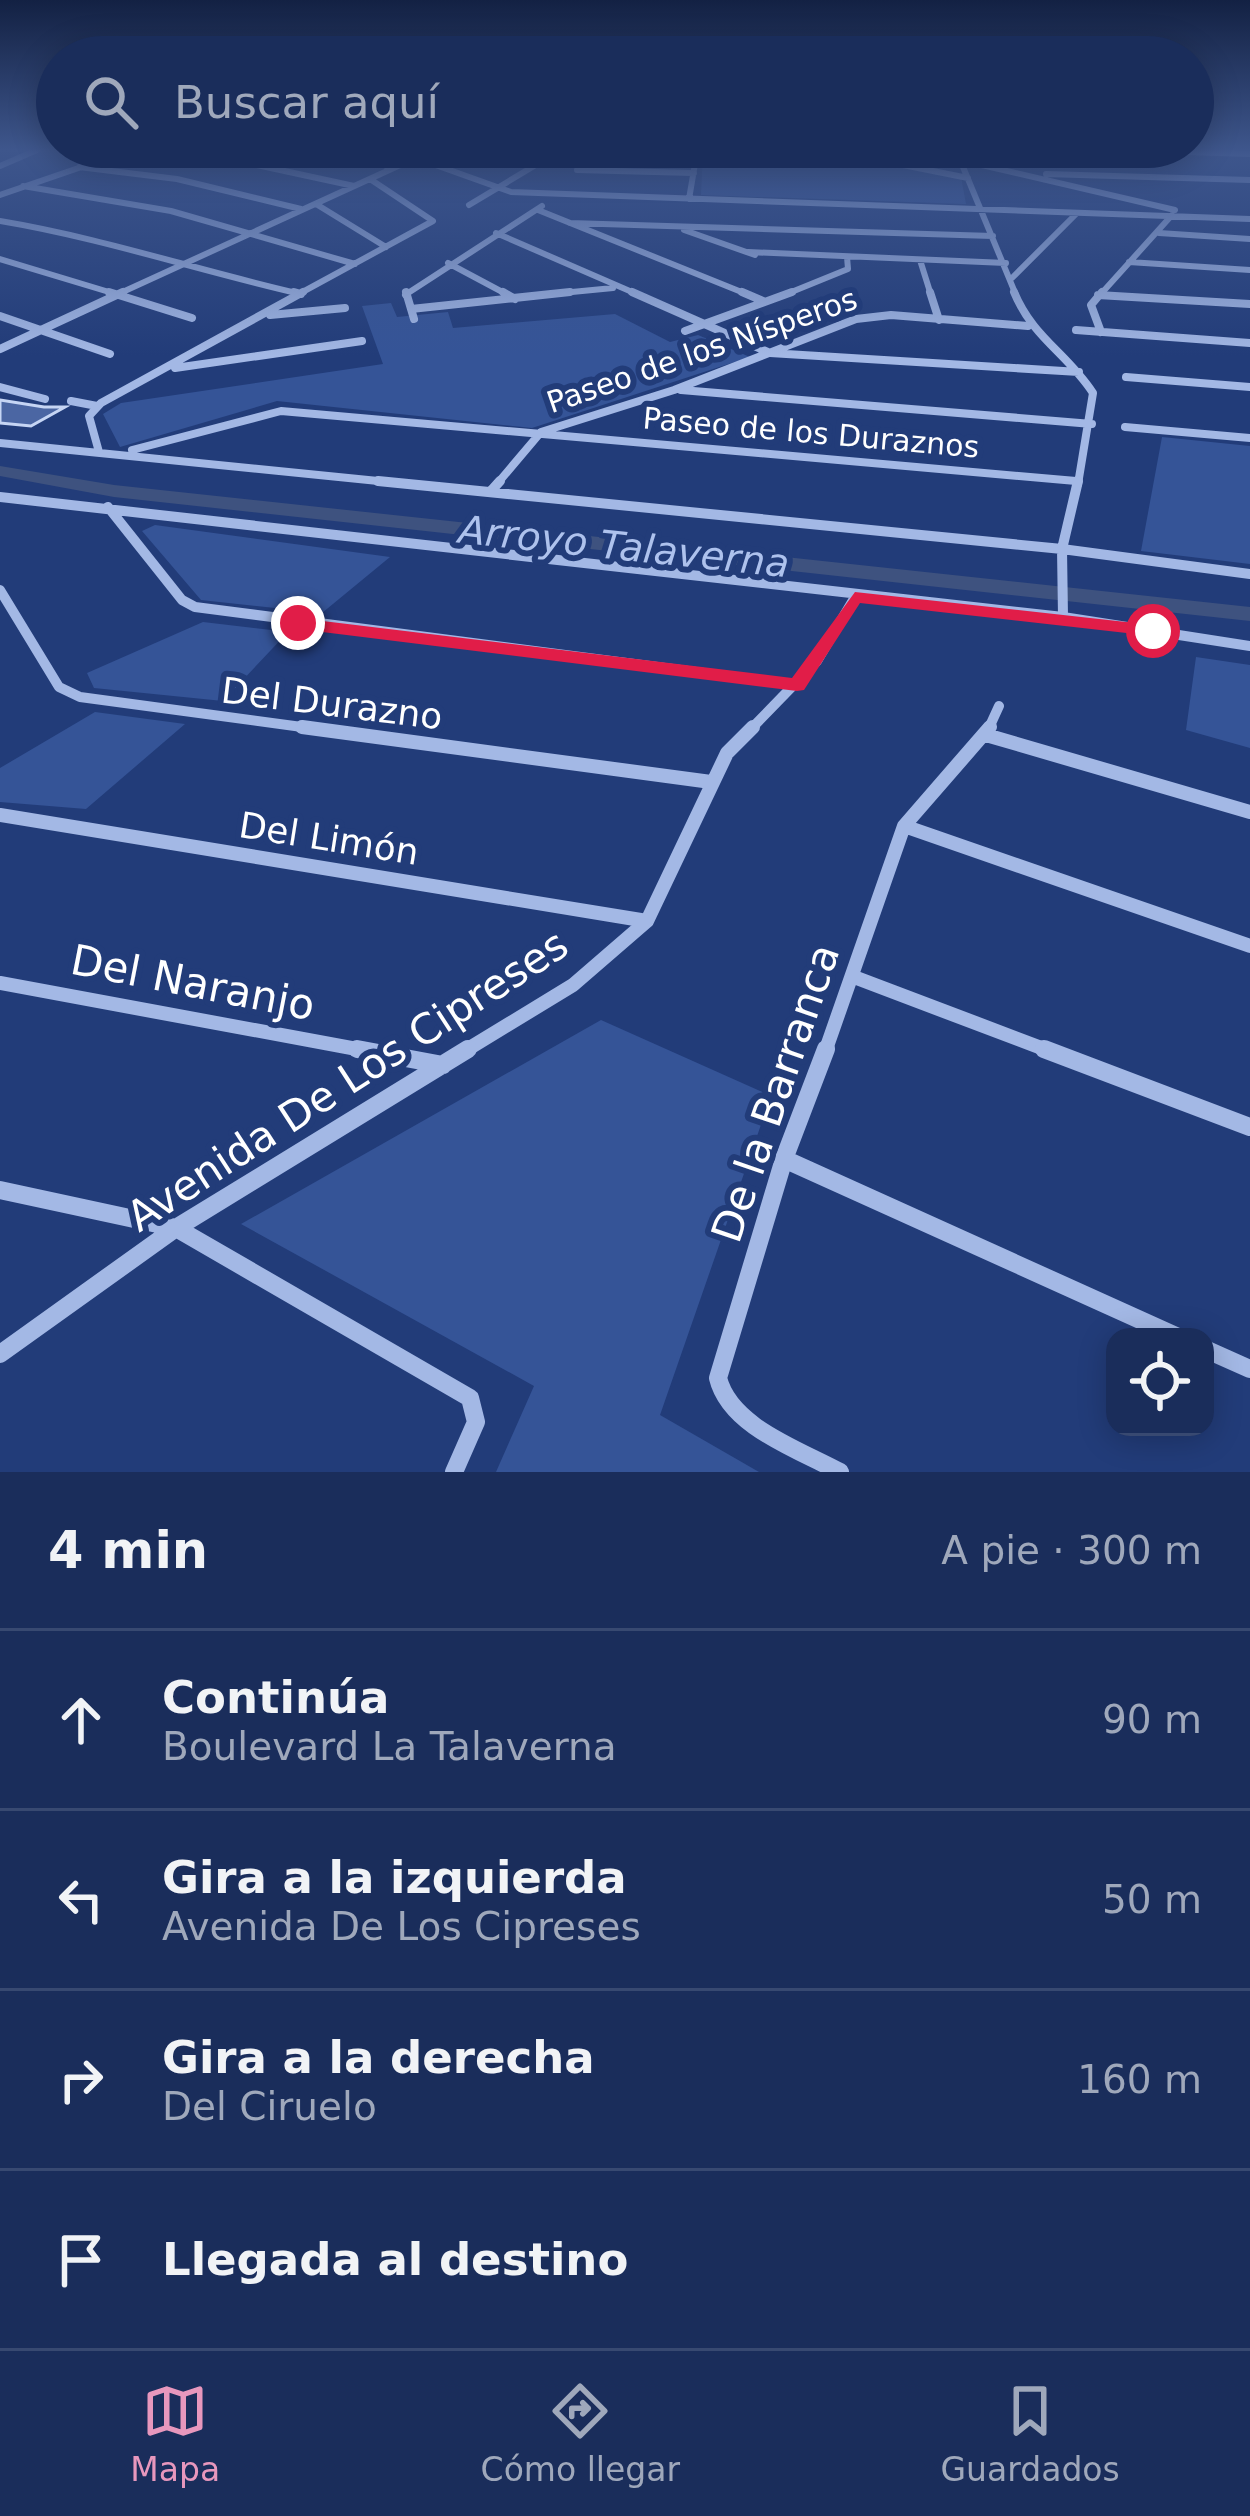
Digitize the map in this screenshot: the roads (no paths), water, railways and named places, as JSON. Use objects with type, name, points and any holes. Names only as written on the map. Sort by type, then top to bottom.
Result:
[{"type":"street","points":[[194,219],[355,264]]},
{"type":"street","points":[[0,349],[283,219]]},
{"type":"street","points":[[340,219],[386,247]]},
{"type":"street","points":[[99,452],[89,416],[97,406],[432,219]]},
{"type":"street","points":[[522,219],[405,292],[413,314],[615,287]]},
{"type":"street","points":[[560,219],[763,302]]},
{"type":"street","points":[[987,219],[1028,326],[1079,372],[1093,393],[1092,424],[1062,555],[1063,610]]},
{"type":"street","points":[[1012,278],[1070,219]]},
{"type":"street","points":[[1101,332],[1090,312],[1098,295],[1169,219]]},
{"type":"street","points":[[0,221],[89,236],[301,294]]},
{"type":"street","points":[[571,223],[994,236]]},
{"type":"street","points":[[671,225],[772,261]]},
{"type":"street","points":[[496,233],[770,353],[1079,372]]},
{"type":"street","points":[[1159,233],[1250,238]]},
{"type":"street","points":[[748,252],[1006,263]]},
{"type":"street","points":[[685,331],[846,272],[847,257]]},
{"type":"street","points":[[0,260],[192,318]]},
{"type":"street","points":[[920,260],[939,320]]},
{"type":"street","points":[[1129,262],[1250,270]]},
{"type":"street","points":[[448,263],[514,299]]},
{"type":"street","points":[[1098,295],[1250,304]]},
{"type":"street","points":[[263,316],[345,308]]},
{"type":"street","points":[[0,316],[110,354]]},
{"type":"street","name":"Paseo de los Nísperos","points":[[491,491],[541,432],[674,390],[856,319],[1028,326]]},
{"type":"street","points":[[1076,330],[1250,343]]},
{"type":"street","points":[[162,370],[362,341]]},
{"type":"street","points":[[1126,376],[1250,387]]},
{"type":"street","points":[[0,387],[45,399]]},
{"type":"street","points":[[674,390],[1092,424]]},
{"type":"street","points":[[71,401],[97,406]]},
{"type":"street","name":"Paseo de los Duraznos","points":[[122,453],[281,411],[1076,481]]},
{"type":"street","points":[[1125,427],[1250,438]]},
{"type":"street","points":[[0,443],[1250,574]]},
{"type":"street","points":[[0,497],[855,597],[1063,610],[1250,646]]},
{"type":"street","points":[[108,508],[182,600],[195,608],[797,685]]},
{"type":"street","name":"Del Durazno","points":[[0,590],[59,687],[92,700],[711,782]]},
{"type":"street","name":"Avenida De Los Cipreses","points":[[0,1354],[176,1228],[573,985],[647,921],[727,754],[797,685],[855,597]]},
{"type":"street","name":"De la Barranca","points":[[840,1472],[732,1409],[718,1390],[784,1159],[854,977],[904,826],[986,734],[999,706]]},
{"type":"street","points":[[986,734],[1250,812]]},
{"type":"street","name":"Del Limón","points":[[0,815],[647,921]]},
{"type":"street","points":[[904,826],[1250,946]]},
{"type":"street","points":[[854,977],[1250,1126]]},
{"type":"street","name":"Del Naranjo","points":[[0,983],[444,1066]]},
{"type":"street","points":[[784,1159],[1158,1328]]},
{"type":"street","points":[[0,1190],[176,1228],[470,1398],[476,1422],[454,1472]]},
{"type":"street","points":[[1214,1353],[1250,1369]]},
{"type":"waterway","name":"Arroyo Talaverna","points":[[0,471],[114,491],[1250,614]]}]
